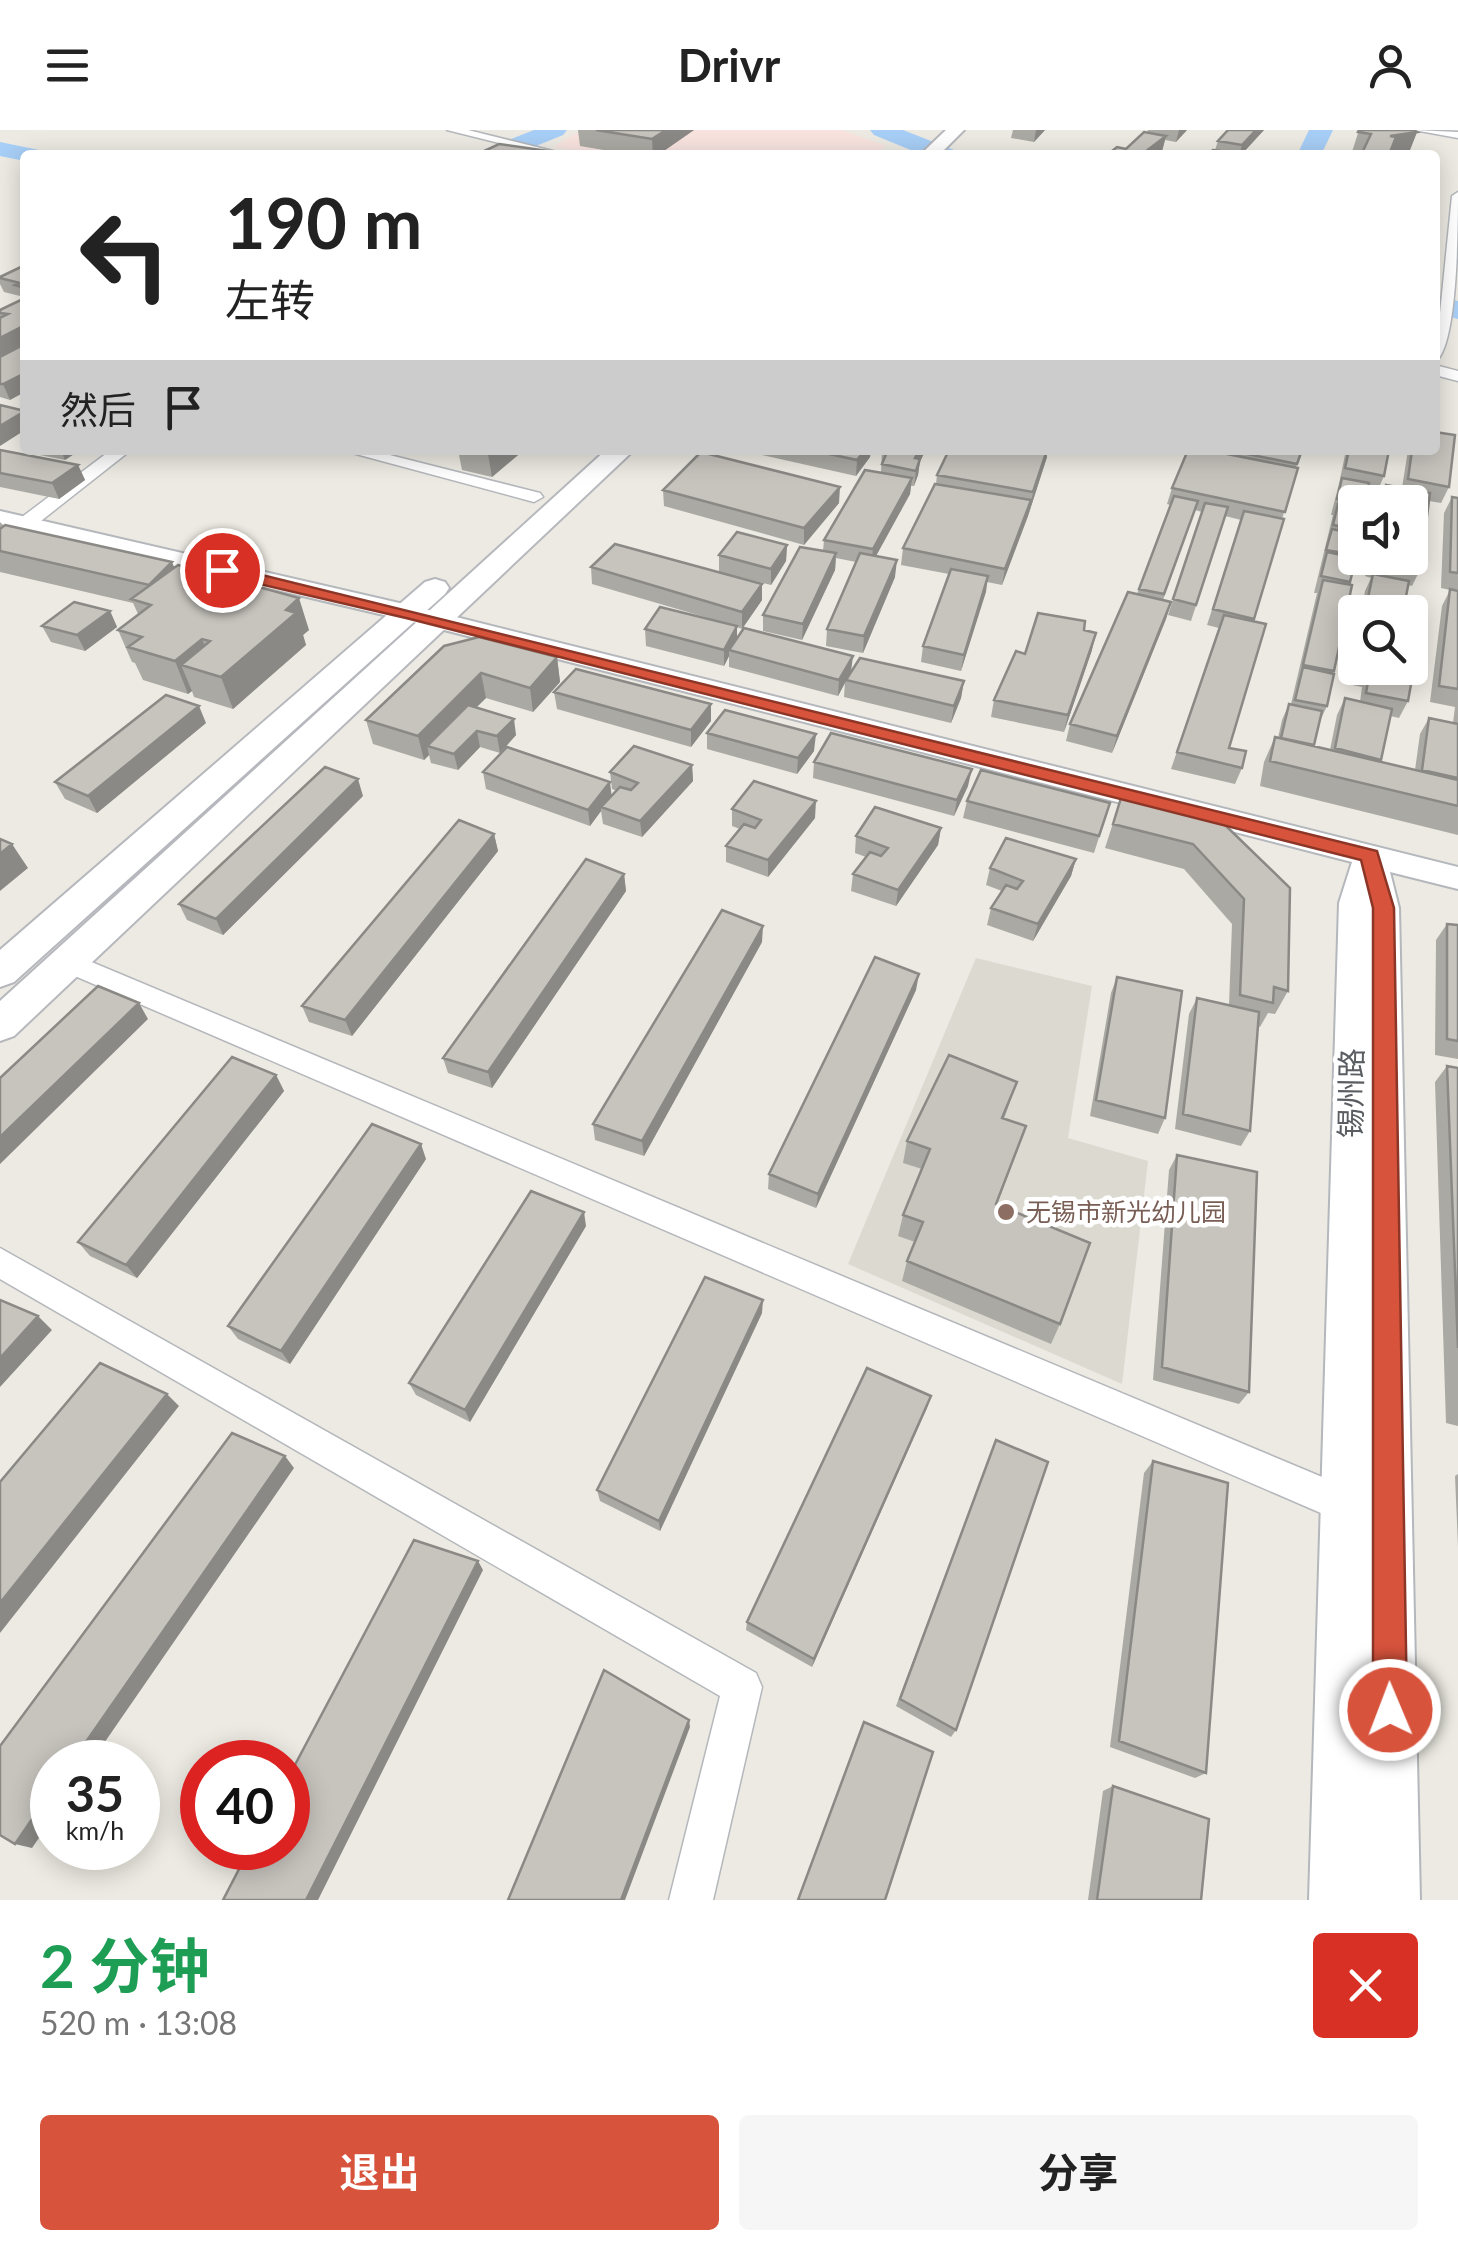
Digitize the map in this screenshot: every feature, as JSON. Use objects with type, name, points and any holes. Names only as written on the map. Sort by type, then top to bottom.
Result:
[{"type":"main road","points":[[0,1025],[70,963],[423,618],[534,497],[580,455]]},
{"type":"main road","points":[[0,972],[616,455]]},
{"type":"street","points":[[453,130],[536,150]]},
{"type":"street","points":[[1420,130],[1458,135]]},
{"type":"street","points":[[1440,343],[1446,328],[1458,196]]},
{"type":"street","points":[[13,521],[114,455]]},
{"type":"street","points":[[370,455],[534,497]]},
{"type":"street","points":[[13,521],[423,618],[1458,878]]},
{"type":"street","name":"锡州路","points":[[1337,1900],[1355,902],[1370,856]]},
{"type":"street","name":"锡州路","points":[[1370,856],[1384,908],[1392,1900]]},
{"type":"street","points":[[70,963],[1345,1506],[1388,1520]]},
{"type":"street","points":[[0,1262],[742,1688],[691,1900]]},
{"type":"shaded area","points":[[590,130],[842,130],[886,146],[881,150],[554,147],[574,134]]},
{"type":"shaded area","name":"无锡市新光幼儿园","points":[[976,958],[1092,986],[1068,1138],[1148,1161],[1122,1384],[848,1264]]},
{"type":"building","points":[[596,130],[666,130],[652,139]]},
{"type":"building","points":[[1228,130],[1256,130],[1242,145],[1218,141]]},
{"type":"building","points":[[1144,132],[1166,136],[1148,150],[1113,150],[1126,149]]},
{"type":"building","points":[[1358,132],[1417,132],[1390,136],[1396,137],[1391,150],[1363,150],[1371,134]]},
{"type":"building","points":[[499,144],[541,150],[486,150]]},
{"type":"building","points":[[20,267],[20,283],[0,277]]},
{"type":"building","points":[[20,300],[20,328],[0,338],[0,318],[8,314],[0,310]]},
{"type":"building","points":[[20,347],[20,376],[0,384],[0,357]]},
{"type":"building","points":[[0,405],[20,410],[20,414],[0,426]]},
{"type":"building","points":[[1440,433],[1455,435],[1449,487],[1408,479],[1411,455],[1440,455]]},
{"type":"building","points":[[0,450],[78,465],[52,483],[0,473]]},
{"type":"building","points":[[698,455],[713,455],[840,487],[804,528],[663,490]]},
{"type":"building","points":[[834,455],[861,455],[857,460]]},
{"type":"building","points":[[886,455],[916,455],[915,458],[920,459],[916,471],[882,464]]},
{"type":"building","points":[[947,455],[1045,455],[1033,492],[937,475]]},
{"type":"building","points":[[1186,455],[1232,455],[1298,468],[1285,512],[1172,488]]},
{"type":"building","points":[[1253,455],[1300,455],[1297,464]]},
{"type":"building","points":[[1348,455],[1388,455],[1384,476],[1345,468]]},
{"type":"building","points":[[865,470],[912,478],[873,549],[824,540]]},
{"type":"building","points":[[1342,478],[1369,483],[1368,485],[1340,485]]},
{"type":"building","points":[[935,484],[1031,500],[1005,569],[903,548]]},
{"type":"building","points":[[1174,496],[1198,501],[1164,594],[1139,589]]},
{"type":"building","points":[[1452,497],[1458,498],[1458,573],[1450,572]]},
{"type":"building","points":[[1205,503],[1228,507],[1196,605],[1173,599]]},
{"type":"building","points":[[1244,511],[1284,519],[1254,619],[1213,609]]},
{"type":"building","points":[[5,525],[172,562],[149,585],[0,551],[0,529]]},
{"type":"building","points":[[1332,529],[1338,530],[1338,552],[1326,550]]},
{"type":"building","points":[[737,532],[787,545],[771,569],[719,555]]},
{"type":"building","points":[[615,544],[762,584],[742,612],[591,567]]},
{"type":"building","points":[[800,547],[836,553],[803,624],[763,615]]},
{"type":"building","points":[[1327,552],[1338,554],[1338,575],[1352,575],[1350,582],[1321,576]]},
{"type":"building","points":[[860,553],[897,560],[864,636],[827,629]]},
{"type":"building","points":[[178,565],[299,598],[286,610],[296,613],[221,677],[181,665],[210,641],[202,639],[175,661],[128,647],[142,637],[118,630],[151,605],[131,599]]},
{"type":"building","points":[[951,569],[988,576],[964,655],[923,646]]},
{"type":"building","points":[[1373,575],[1409,581],[1406,595],[1369,595]]},
{"type":"building","points":[[1323,580],[1352,585],[1350,595],[1338,595],[1334,671],[1303,665]]},
{"type":"building","points":[[1450,589],[1458,591],[1458,689],[1439,686]]},
{"type":"building","points":[[1128,592],[1171,602],[1117,736],[1070,724]]},
{"type":"building","points":[[74,602],[110,611],[77,635],[42,626]]},
{"type":"building","points":[[660,607],[737,626],[724,650],[645,629]]},
{"type":"building","points":[[1038,613],[1085,621],[1084,630],[1096,633],[1068,715],[994,700],[1016,651],[1025,654]]},
{"type":"building","points":[[1224,615],[1266,624],[1229,748],[1246,751],[1242,768],[1177,752]]},
{"type":"building","points":[[744,628],[853,656],[839,680],[729,650]]},
{"type":"building","points":[[479,637],[557,657],[530,688],[481,673],[418,736],[366,720],[444,646]]},
{"type":"building","points":[[860,658],[964,681],[954,706],[846,680]]},
{"type":"building","points":[[1303,667],[1334,674],[1327,706],[1295,700]]},
{"type":"building","points":[[576,669],[711,704],[691,730],[554,692]]},
{"type":"building","points":[[1367,685],[1411,685],[1408,701],[1366,693]]},
{"type":"building","points":[[166,695],[199,706],[88,796],[55,782]]},
{"type":"building","points":[[1345,698],[1392,709],[1381,760],[1335,748]]},
{"type":"building","points":[[1289,704],[1322,711],[1314,745],[1281,738]]},
{"type":"building","points":[[468,705],[514,719],[497,736],[477,731],[454,754],[427,746]]},
{"type":"building","points":[[725,710],[816,734],[798,758],[707,733]]},
{"type":"building","points":[[1429,718],[1458,724],[1458,778],[1422,770]]},
{"type":"building","points":[[831,733],[972,769],[957,800],[814,762]]},
{"type":"building","points":[[1275,737],[1458,780],[1458,806],[1270,761]]},
{"type":"building","points":[[634,746],[692,765],[640,821],[601,807],[620,787],[631,790],[638,783],[610,772]]},
{"type":"building","points":[[507,747],[610,782],[588,810],[483,772]]},
{"type":"building","points":[[325,767],[358,779],[216,919],[179,904]]},
{"type":"building","points":[[981,770],[1110,803],[1099,836],[967,801]]},
{"type":"building","points":[[754,781],[816,801],[768,860],[726,846],[744,824],[755,828],[761,820],[732,809]]},
{"type":"building","points":[[1121,798],[1224,824],[1290,888],[1288,991],[1274,987],[1273,1003],[1240,995],[1244,899],[1193,844],[1113,824]]},
{"type":"building","points":[[875,807],[941,828],[898,890],[853,874],[870,852],[881,856],[888,848],[856,836]]},
{"type":"building","points":[[459,820],[494,834],[345,1020],[302,1006]]},
{"type":"building","points":[[1006,838],[1076,859],[1038,924],[991,908],[1006,885],[1017,889],[1023,881],[990,868]]},
{"type":"building","points":[[0,839],[12,844],[0,854]]},
{"type":"building","points":[[586,859],[624,874],[488,1072],[443,1058]]},
{"type":"building","points":[[722,910],[763,926],[642,1141],[593,1124]]},
{"type":"building","points":[[1447,924],[1458,925],[1458,1041],[1447,1039]]},
{"type":"building","points":[[875,957],[919,974],[818,1194],[769,1174]]},
{"type":"building","points":[[1117,977],[1182,991],[1165,1118],[1096,1100]]},
{"type":"building","points":[[98,986],[139,1003],[0,1137],[0,1078]]},
{"type":"building","points":[[1197,998],[1259,1012],[1250,1131],[1183,1114]]},
{"type":"building","points":[[949,1055],[1017,1082],[1002,1118],[1026,1126],[996,1204],[1090,1243],[1060,1324],[907,1261],[923,1222],[903,1215],[930,1149],[907,1141]]},
{"type":"building","points":[[232,1057],[276,1075],[126,1265],[78,1242]]},
{"type":"building","points":[[1447,1066],[1458,1068],[1458,1348]]},
{"type":"building","points":[[372,1124],[421,1144],[281,1351],[228,1326]]},
{"type":"building","points":[[1177,1155],[1257,1172],[1249,1392],[1162,1367]]},
{"type":"building","points":[[531,1191],[584,1212],[465,1410],[409,1383]]},
{"type":"building","points":[[705,1277],[763,1300],[659,1521],[597,1490]]},
{"type":"building","points":[[0,1300],[38,1316],[0,1358]]},
{"type":"building","points":[[100,1363],[167,1394],[0,1603],[0,1482]]},
{"type":"building","points":[[867,1368],[931,1396],[814,1659],[747,1622]]},
{"type":"building","points":[[232,1433],[285,1456],[87,1740],[30,1740],[30,1822],[15,1844],[0,1835],[0,1746]]},
{"type":"building","points":[[996,1440],[1048,1462],[956,1730],[900,1699]]},
{"type":"building","points":[[1153,1461],[1228,1483],[1206,1773],[1119,1741]]},
{"type":"building","points":[[414,1540],[478,1561],[306,1900],[223,1900],[239,1870],[310,1870],[308,1740]]},
{"type":"building","points":[[604,1670],[689,1720],[621,1900],[508,1900]]},
{"type":"building","points":[[864,1722],[933,1752],[885,1900],[798,1900]]},
{"type":"building","points":[[1113,1786],[1209,1819],[1201,1900],[1097,1900]]},
{"type":"waterway","points":[[505,150],[555,130]]},
{"type":"waterway","points":[[882,130],[932,150]]},
{"type":"waterway","points":[[1311,150],[1321,130]]},
{"type":"waterway","points":[[0,149],[20,153]]},
{"type":"waterway","points":[[1440,305],[1458,310]]},
{"type":"place","name":"无锡市新光幼儿园","points":[[1006,1212]]},
{"type":"route","points":[[222,570],[408,613],[1370,856],[1384,908],[1390,1710]]}]
